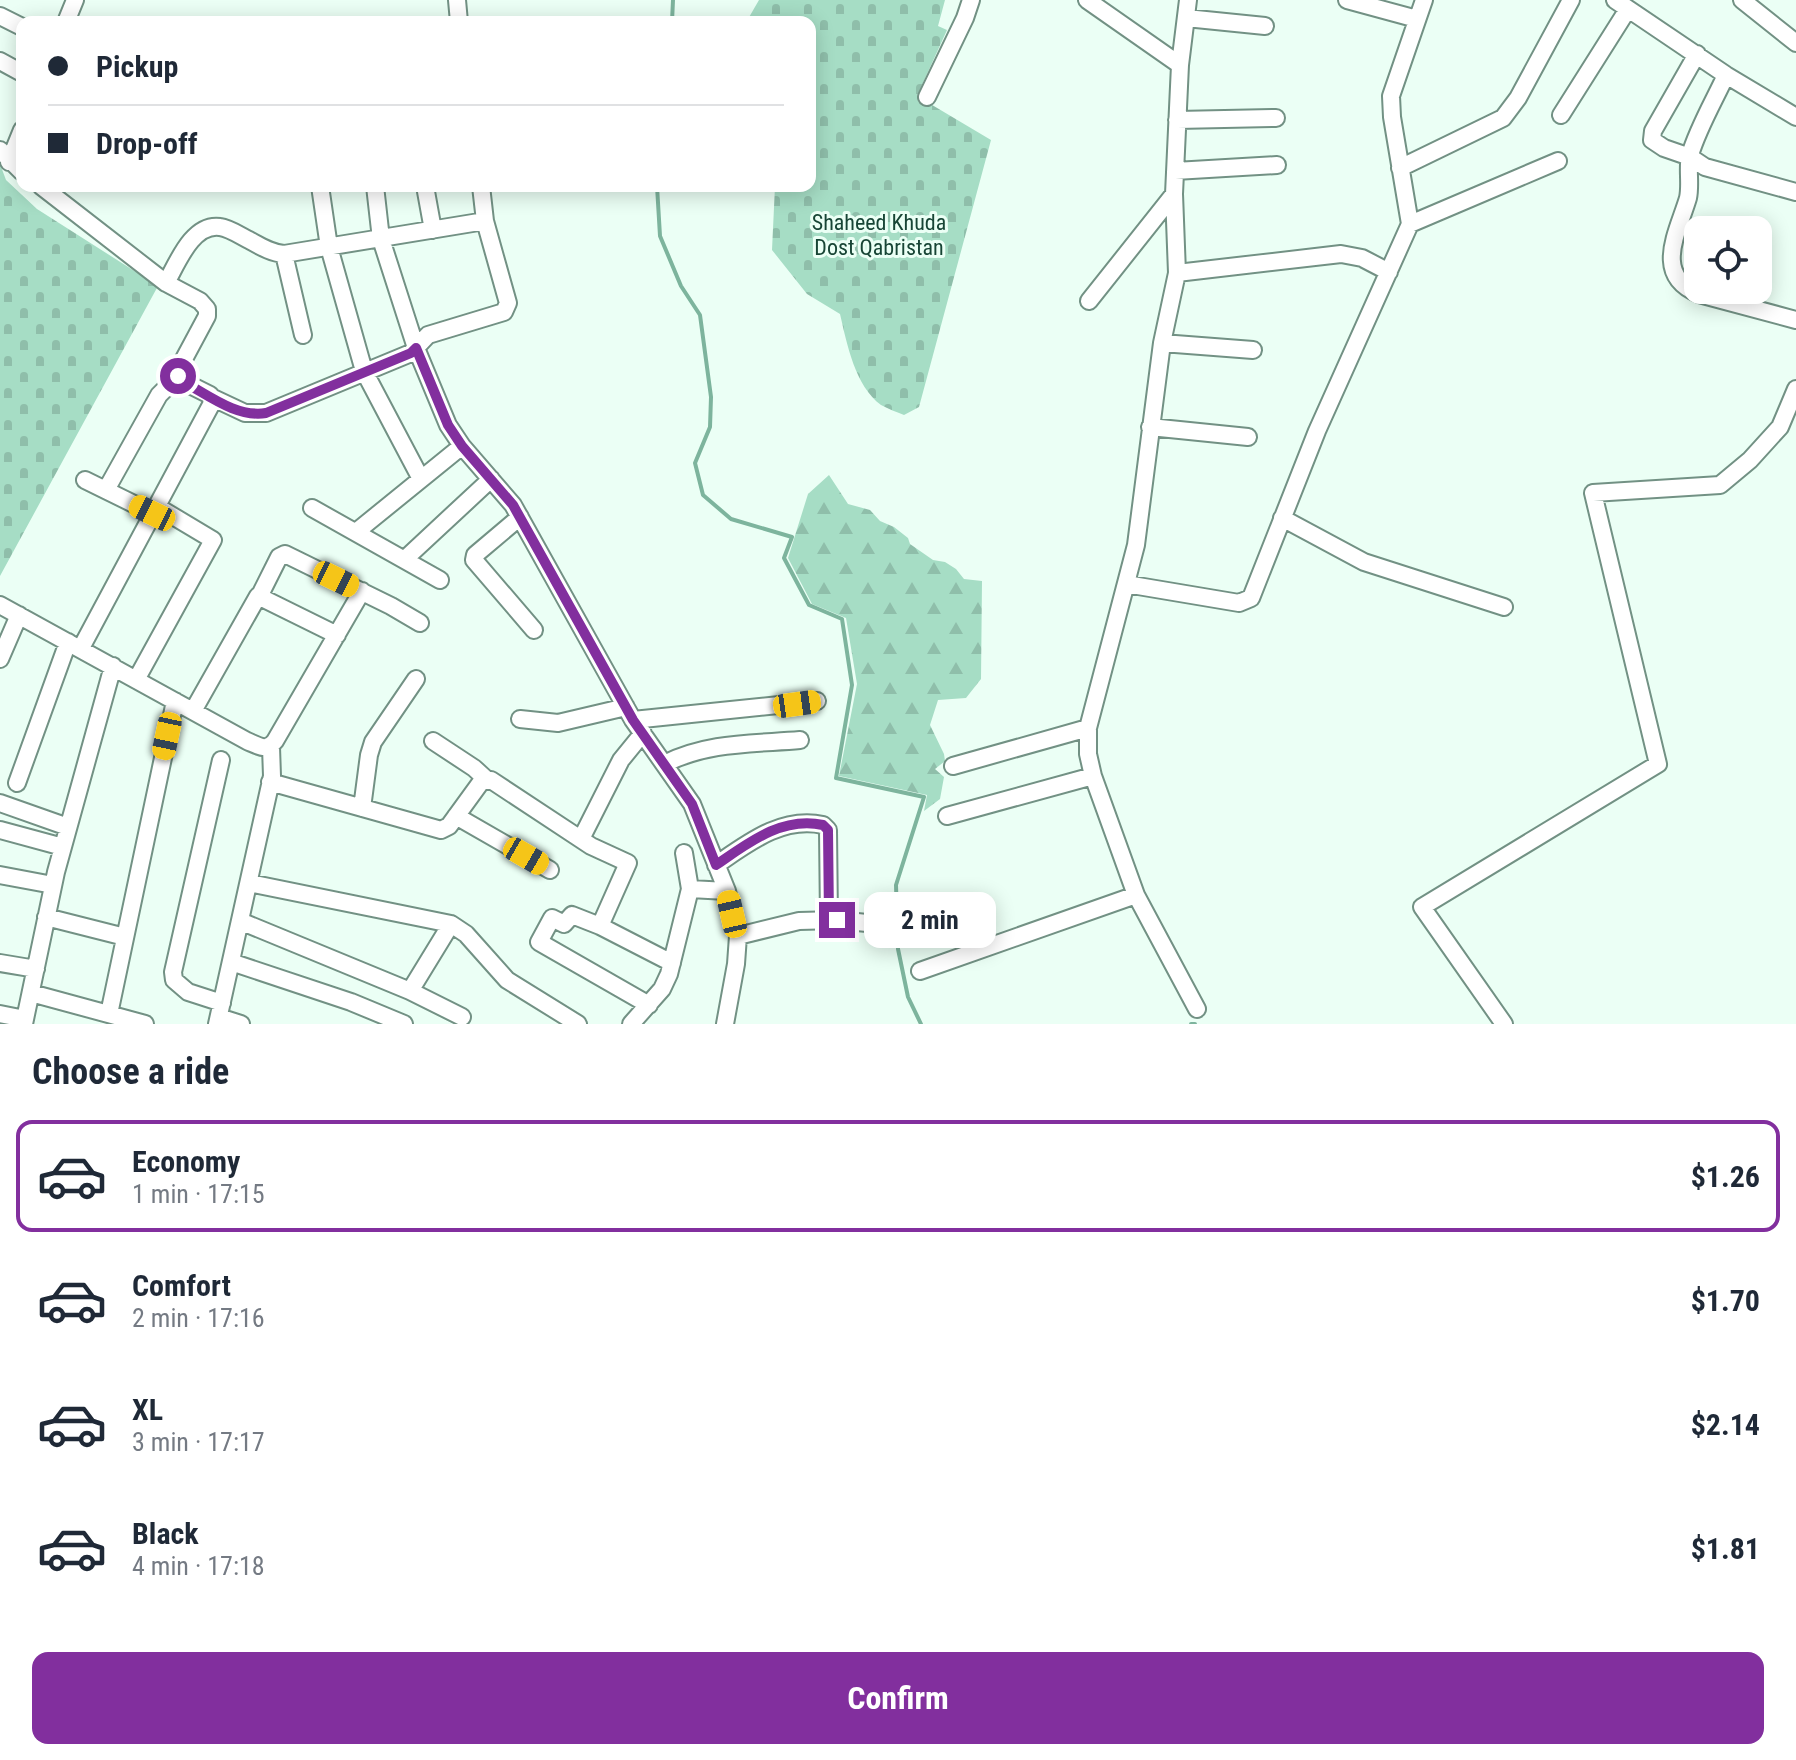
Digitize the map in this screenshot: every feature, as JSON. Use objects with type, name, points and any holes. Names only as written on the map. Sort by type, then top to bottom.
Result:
[{"type":"street","points":[[54,0],[71,10]]},
{"type":"street","points":[[927,97],[971,0]]},
{"type":"street","points":[[1087,0],[1180,65]]},
{"type":"street","points":[[1188,0],[1180,65],[1174,194],[1177,273],[1162,343],[1136,545],[1088,728],[1088,754],[1136,895],[1197,1009]]},
{"type":"street","points":[[1347,0],[1417,19]]},
{"type":"street","points":[[1126,584],[1239,603],[1251,598],[1317,431],[1410,224],[1391,96],[1424,0]]},
{"type":"street","points":[[1400,168],[1503,118],[1518,98],[1571,0]]},
{"type":"street","points":[[1742,0],[1796,43]]},
{"type":"street","points":[[1561,115],[1621,4],[1726,75],[1796,117]]},
{"type":"street","points":[[1186,18],[1265,26]]},
{"type":"street","points":[[1697,54],[1651,136],[1656,144],[1690,157],[1705,167],[1796,192]]},
{"type":"street","points":[[1726,75],[1690,157],[1688,197],[1670,253],[1679,281],[1688,290],[1796,320]]},
{"type":"street","points":[[1177,120],[1276,118]]},
{"type":"street","points":[[1410,224],[1558,161]]},
{"type":"street","points":[[1175,171],[1277,165]]},
{"type":"street","points":[[53,192],[166,283],[200,301],[207,309],[207,316],[178,370],[182,381],[245,413],[266,413],[411,353],[428,335],[506,310],[508,303],[485,221],[482,192]]},
{"type":"street","points":[[321,192],[329,247],[364,371],[421,479]]},
{"type":"street","points":[[376,192],[381,239],[416,348],[448,425],[520,517],[634,720],[692,804],[727,891],[738,936],[725,1024]]},
{"type":"street","points":[[426,192],[433,230]]},
{"type":"street","points":[[1089,301],[1174,194]]},
{"type":"street","points":[[166,283],[188,245],[197,235],[211,228],[222,227],[264,248],[284,254],[485,221]]},
{"type":"street","points":[[284,254],[303,335]]},
{"type":"street","points":[[1177,273],[1341,254],[1362,258],[1389,272]]},
{"type":"street","points":[[1162,343],[1253,350]]},
{"type":"street","points":[[106,490],[159,395],[178,376]]},
{"type":"street","points":[[1504,1024],[1422,907],[1658,764],[1593,493],[1720,485],[1750,460],[1780,427],[1796,389]]},
{"type":"street","points":[[17,783],[74,645],[154,510],[212,403],[211,397]]},
{"type":"street","points":[[1150,427],[1248,437]]},
{"type":"street","points":[[356,532],[462,446]]},
{"type":"street","points":[[405,559],[491,479]]},
{"type":"street","points":[[85,480],[210,536],[213,542],[136,680]]},
{"type":"street","points":[[312,508],[440,580]]},
{"type":"street","points":[[520,517],[475,555],[474,560],[534,630]]},
{"type":"street","points":[[1282,518],[1364,562],[1504,607]]},
{"type":"street","points":[[193,711],[282,553],[420,623]]},
{"type":"street","points":[[219,1015],[270,782],[271,747],[362,591]]},
{"type":"street","points":[[260,595],[337,635]]},
{"type":"street","points":[[0,605],[247,741],[264,748],[271,747]]},
{"type":"street","points":[[0,659],[19,615]]},
{"type":"street","points":[[0,1014],[25,1021],[53,885],[113,666]]},
{"type":"street","points":[[362,808],[373,742],[416,679]]},
{"type":"street","points":[[98,1016],[125,937],[175,701]]},
{"type":"street","points":[[520,719],[558,723],[634,720],[817,701]]},
{"type":"street","points":[[581,839],[621,760],[634,720]]},
{"type":"street","points":[[953,766],[1088,728]]},
{"type":"street","points":[[664,764],[689,751],[800,740]]},
{"type":"street","points":[[433,741],[486,779],[581,839],[628,863],[600,926]]},
{"type":"street","points":[[221,760],[173,972],[179,986],[219,1015],[241,1024]]},
{"type":"street","points":[[947,816],[1093,776]]},
{"type":"street","points":[[270,782],[441,830],[449,826],[486,779]]},
{"type":"street","points":[[0,803],[68,827]]},
{"type":"street","points":[[456,816],[550,870]]},
{"type":"street","points":[[716,865],[764,833],[789,826],[823,825],[828,830],[829,920]]},
{"type":"street","points":[[0,830],[63,847]]},
{"type":"street","points":[[631,1024],[662,989],[672,963],[690,889],[684,853]]},
{"type":"street","points":[[0,875],[53,885]]},
{"type":"street","points":[[249,883],[451,924],[466,934],[507,980],[578,1024]]},
{"type":"street","points":[[690,889],[727,891]]},
{"type":"street","points":[[920,971],[1136,895]]},
{"type":"street","points":[[649,1005],[539,942],[552,918],[564,924],[572,915],[672,963]]},
{"type":"street","points":[[46,917],[125,937]]},
{"type":"street","points":[[240,921],[410,991],[462,1017]]},
{"type":"street","points":[[738,936],[799,921],[887,925]]},
{"type":"street","points":[[410,991],[451,924]]},
{"type":"street","points":[[231,962],[351,1002],[404,1024]]},
{"type":"street","points":[[0,963],[36,969]]},
{"type":"street","points":[[31,993],[98,1016],[145,1024]]},
{"type":"green space","name":"Shaheed Khuda Dost Qabristan","points":[[759,0],[945,0],[938,26],[947,30],[917,96],[991,140],[919,407],[904,415],[881,405],[872,397],[853,364],[840,314],[807,294],[772,250],[775,192],[816,192],[816,16],[750,16]]},
{"type":"green space","points":[[0,164],[6,180],[37,209],[158,286],[0,576]]},
{"type":"green space","points":[[829,475],[848,504],[870,510],[880,521],[908,538],[910,544],[933,560],[945,562],[956,569],[964,579],[982,581],[981,679],[966,698],[938,700],[930,725],[945,761],[935,769],[944,777],[940,799],[924,811],[927,795],[839,776],[857,684],[846,618],[812,604],[788,558],[808,494]]},
{"type":"waterway","points":[[672,16],[673,0]]},
{"type":"waterway","points":[[657,192],[660,236],[681,286],[700,315],[711,397],[710,427],[695,463],[703,495],[731,519],[792,537],[784,558],[809,605],[842,619],[852,685],[836,778],[924,797],[896,885],[898,949],[908,997],[921,1024]]},
{"type":"route","points":[[178,376],[180,380],[234,409],[255,415],[411,353],[416,348],[448,425],[513,505],[633,720],[692,804],[716,865],[764,833],[789,826],[823,825],[828,830],[829,920],[837,920]]}]
